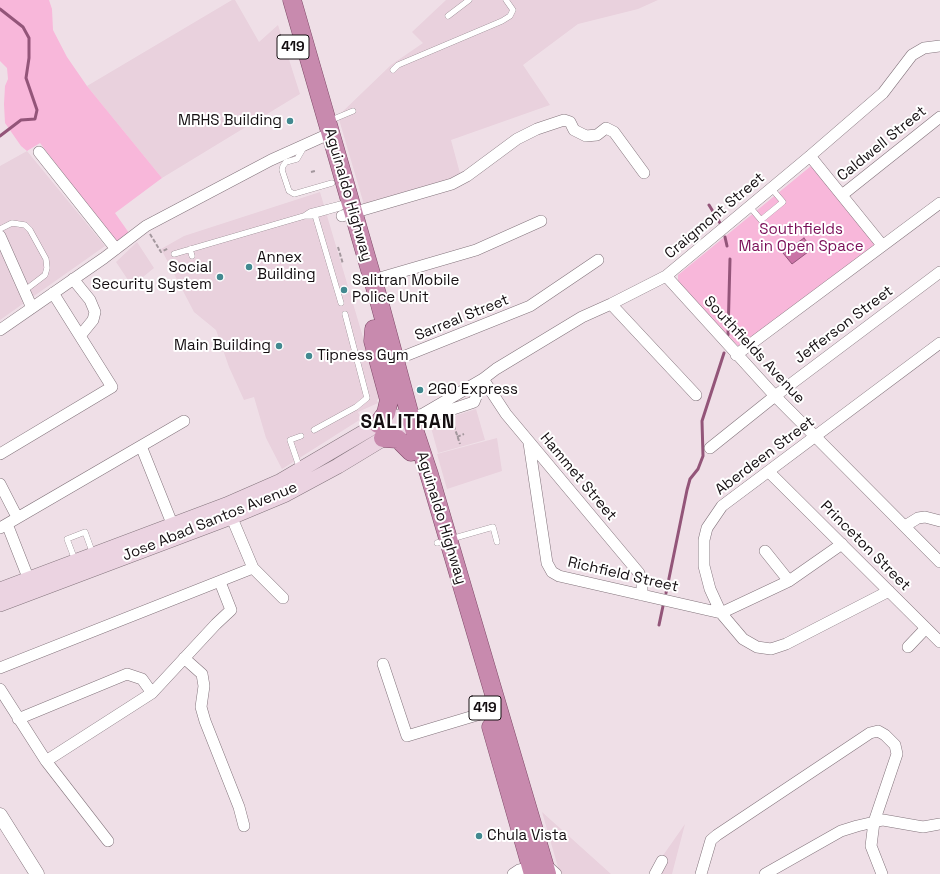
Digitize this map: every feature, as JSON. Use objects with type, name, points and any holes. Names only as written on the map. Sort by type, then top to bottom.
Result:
[{"type":"highway","name":"Aguinaldo Highway","points":[[280,0],[344,208],[374,329],[407,420],[542,870]]},
{"type":"highway","name":"Aguinaldo Highway","points":[[292,0],[332,183],[344,208],[373,280],[395,360],[407,420],[411,452],[442,540],[487,712],[542,870]]},
{"type":"highway","points":[[374,329],[373,341],[389,400],[380,431],[398,439],[411,452]]},
{"type":"main road","name":"Jose Abad Santos Avenue","points":[[0,604],[31,586],[175,530],[229,511],[281,481],[303,477],[380,431],[407,420]]},
{"type":"main road","name":"Jose Abad Santos Avenue","points":[[78,567],[94,555],[175,530]]},
{"type":"main road","name":"Jose Abad Santos Avenue","points":[[0,590],[31,586]]},
{"type":"street","name":"Craigmont Street","points":[[407,420],[423,414],[483,379],[582,317],[666,276],[772,189],[883,93],[896,78],[912,55],[924,48],[940,46]]},
{"type":"street","name":"Caldwell Street","points":[[842,195],[940,116]]},
{"type":"street","points":[[344,208],[452,184],[473,172],[517,139],[537,129],[564,120],[570,122],[574,130],[586,136],[597,135],[606,128],[614,132],[644,173]]},
{"type":"street","points":[[0,330],[116,249],[146,226],[321,134]]},
{"type":"street","points":[[39,152],[116,249]]},
{"type":"street","points":[[810,156],[882,245]]},
{"type":"street","points":[[736,355],[940,203]]},
{"type":"street","points":[[373,280],[476,250],[541,221]]},
{"type":"street","points":[[0,236],[32,308]]},
{"type":"street","name":"Sarreal Street","points":[[395,360],[530,306],[598,260]]},
{"type":"street","name":"Jefferson Street","points":[[710,448],[774,396],[940,272]]},
{"type":"street","name":"Southfields Avenue","points":[[666,276],[774,396],[940,562]]},
{"type":"street","points":[[73,279],[90,300],[96,312],[93,320],[80,336]]},
{"type":"street","points":[[0,454],[112,387],[53,293]]},
{"type":"street","points":[[611,304],[696,395]]},
{"type":"street","name":"Aberdeen Street","points":[[889,591],[786,644],[771,649],[757,647],[743,639],[721,613],[710,589],[704,566],[704,540],[707,528],[722,506],[770,472],[940,343]]},
{"type":"street","points":[[407,420],[474,402],[483,379]]},
{"type":"street","name":"Hammet Street","points":[[483,379],[506,414],[639,573],[642,583],[642,595]]},
{"type":"street","points":[[31,586],[3,526],[184,421]]},
{"type":"street","name":"Richfield Street","points":[[530,443],[547,563],[552,572],[558,576],[721,613]]},
{"type":"street","points":[[141,446],[175,530]]},
{"type":"street","name":"Princeton Street","points":[[770,472],[940,642]]},
{"type":"street","points":[[0,484],[18,517]]},
{"type":"street","points":[[229,511],[253,568],[283,598]]},
{"type":"street","points":[[905,526],[918,518],[925,517],[940,522]]},
{"type":"street","points":[[721,613],[789,581],[842,544]]},
{"type":"street","points":[[765,551],[789,581]]},
{"type":"street","points":[[0,668],[253,568]]},
{"type":"street","points":[[46,761],[152,693],[231,610],[220,582]]},
{"type":"street","points":[[908,647],[926,628]]},
{"type":"street","points":[[184,658],[202,674],[204,686],[201,707],[205,721],[240,807],[244,826]]},
{"type":"street","points":[[383,664],[407,736],[487,712]]},
{"type":"street","points":[[18,719],[127,674],[142,679],[152,693]]},
{"type":"street","points":[[0,689],[46,761],[108,841]]},
{"type":"street","points":[[700,874],[711,840],[717,835],[870,733],[878,731],[885,735],[895,745],[897,754],[874,822],[871,846],[882,874]]},
{"type":"street","points":[[0,816],[37,874]]},
{"type":"street","points":[[765,874],[841,831],[883,820],[923,827],[940,824]]},
{"type":"street","points":[[655,874],[662,861]]},
{"type":"street","points":[[513,874],[519,870],[542,870]]},
{"type":"lane","points":[[448,16],[469,0]]},
{"type":"lane","points":[[393,70],[398,65],[502,21],[510,16],[513,10],[506,0]]},
{"type":"lane","points":[[332,183],[294,194],[289,191],[282,170],[283,166],[286,162],[297,159],[321,134],[353,111]]},
{"type":"lane","points":[[750,206],[761,220],[782,202],[772,189]]},
{"type":"lane","points":[[174,254],[304,216],[344,208]]},
{"type":"lane","points":[[304,216],[310,212],[344,208]]},
{"type":"lane","points":[[315,214],[341,303]]},
{"type":"lane","points":[[0,229],[12,223],[25,225],[30,230],[46,259],[47,268],[45,275],[24,291]]},
{"type":"lane","points":[[190,249],[192,256]]},
{"type":"lane","points":[[314,430],[356,408],[367,398],[344,314]]},
{"type":"lane","points":[[301,436],[290,440],[303,477]]},
{"type":"lane","points":[[442,540],[493,527],[497,542]]},
{"type":"lane","points":[[78,567],[67,538],[85,532],[94,555]]},
{"type":"path","points":[[311,172],[315,171]]},
{"type":"path","points":[[146,226],[161,252],[164,250]]},
{"type":"path","points":[[338,247],[343,264]]},
{"type":"path","points":[[452,420],[460,444]]},
{"type":"path","points":[[457,436],[464,434]]},
{"type":"shaded area","points":[[232,0],[235,0],[259,42],[278,25],[300,94],[162,178],[87,86]]},
{"type":"shaded area","points":[[446,0],[658,0],[638,9],[578,24],[523,65],[550,105],[451,140],[461,177],[365,208],[338,116],[391,65],[423,43],[412,32]]},
{"type":"shaded area","points":[[27,151],[105,246],[0,320],[0,166]]},
{"type":"shaded area","points":[[320,192],[381,398],[377,400],[378,403],[358,412],[361,419],[282,469],[266,438],[254,397],[244,400],[229,367],[216,330],[194,312],[161,249],[184,236]]},
{"type":"shaded area","points":[[804,238],[812,249],[792,264],[783,253]]},
{"type":"shaded area","points":[[137,242],[154,268],[132,286],[116,262]]},
{"type":"shaded area","points":[[476,409],[485,440],[438,453],[430,424]]},
{"type":"shaded area","points":[[497,438],[502,471],[447,489],[437,454]]},
{"type":"shaded area","points":[[542,812],[611,874],[560,874]]},
{"type":"shaded area","points":[[685,824],[672,874],[650,874]]},
{"type":"green space","points":[[0,0],[49,0],[52,9],[53,30],[67,57],[87,86],[162,178],[115,213],[129,233],[116,243],[40,143],[27,151],[21,146],[5,123],[5,86],[8,79],[7,68],[0,61]]},
{"type":"green space","name":"Southfields Main Open Space","points":[[811,166],[876,244],[739,347],[678,282],[678,275]]},
{"type":"waterway","points":[[0,9],[23,27],[29,38],[29,58],[26,78],[37,110],[35,119],[21,120],[0,136]]},
{"type":"waterway","points":[[709,205],[720,223]]},
{"type":"waterway","points":[[725,237],[727,246]]},
{"type":"waterway","points":[[728,335],[730,259]]},
{"type":"waterway","points":[[666,593],[687,490],[690,479],[698,469],[703,456],[702,421],[724,353]]},
{"type":"waterway","points":[[659,625],[663,606]]},
{"type":"place","name":"MRHS Building","points":[[290,121]]},
{"type":"place","name":"Annex Building","points":[[249,267]]},
{"type":"place","name":"Social Security System","points":[[220,277]]},
{"type":"place","name":"Salitran Mobile Police Unit","points":[[344,290]]},
{"type":"place","name":"Main Building","points":[[279,346]]},
{"type":"place","name":"Tipness Gym","points":[[309,356]]},
{"type":"place","name":"2GO Express","points":[[420,390]]},
{"type":"place","name":"Chula Vista","points":[[479,836]]},
{"type":"district","name":"SALITRAN","points":[[408,423]]}]
